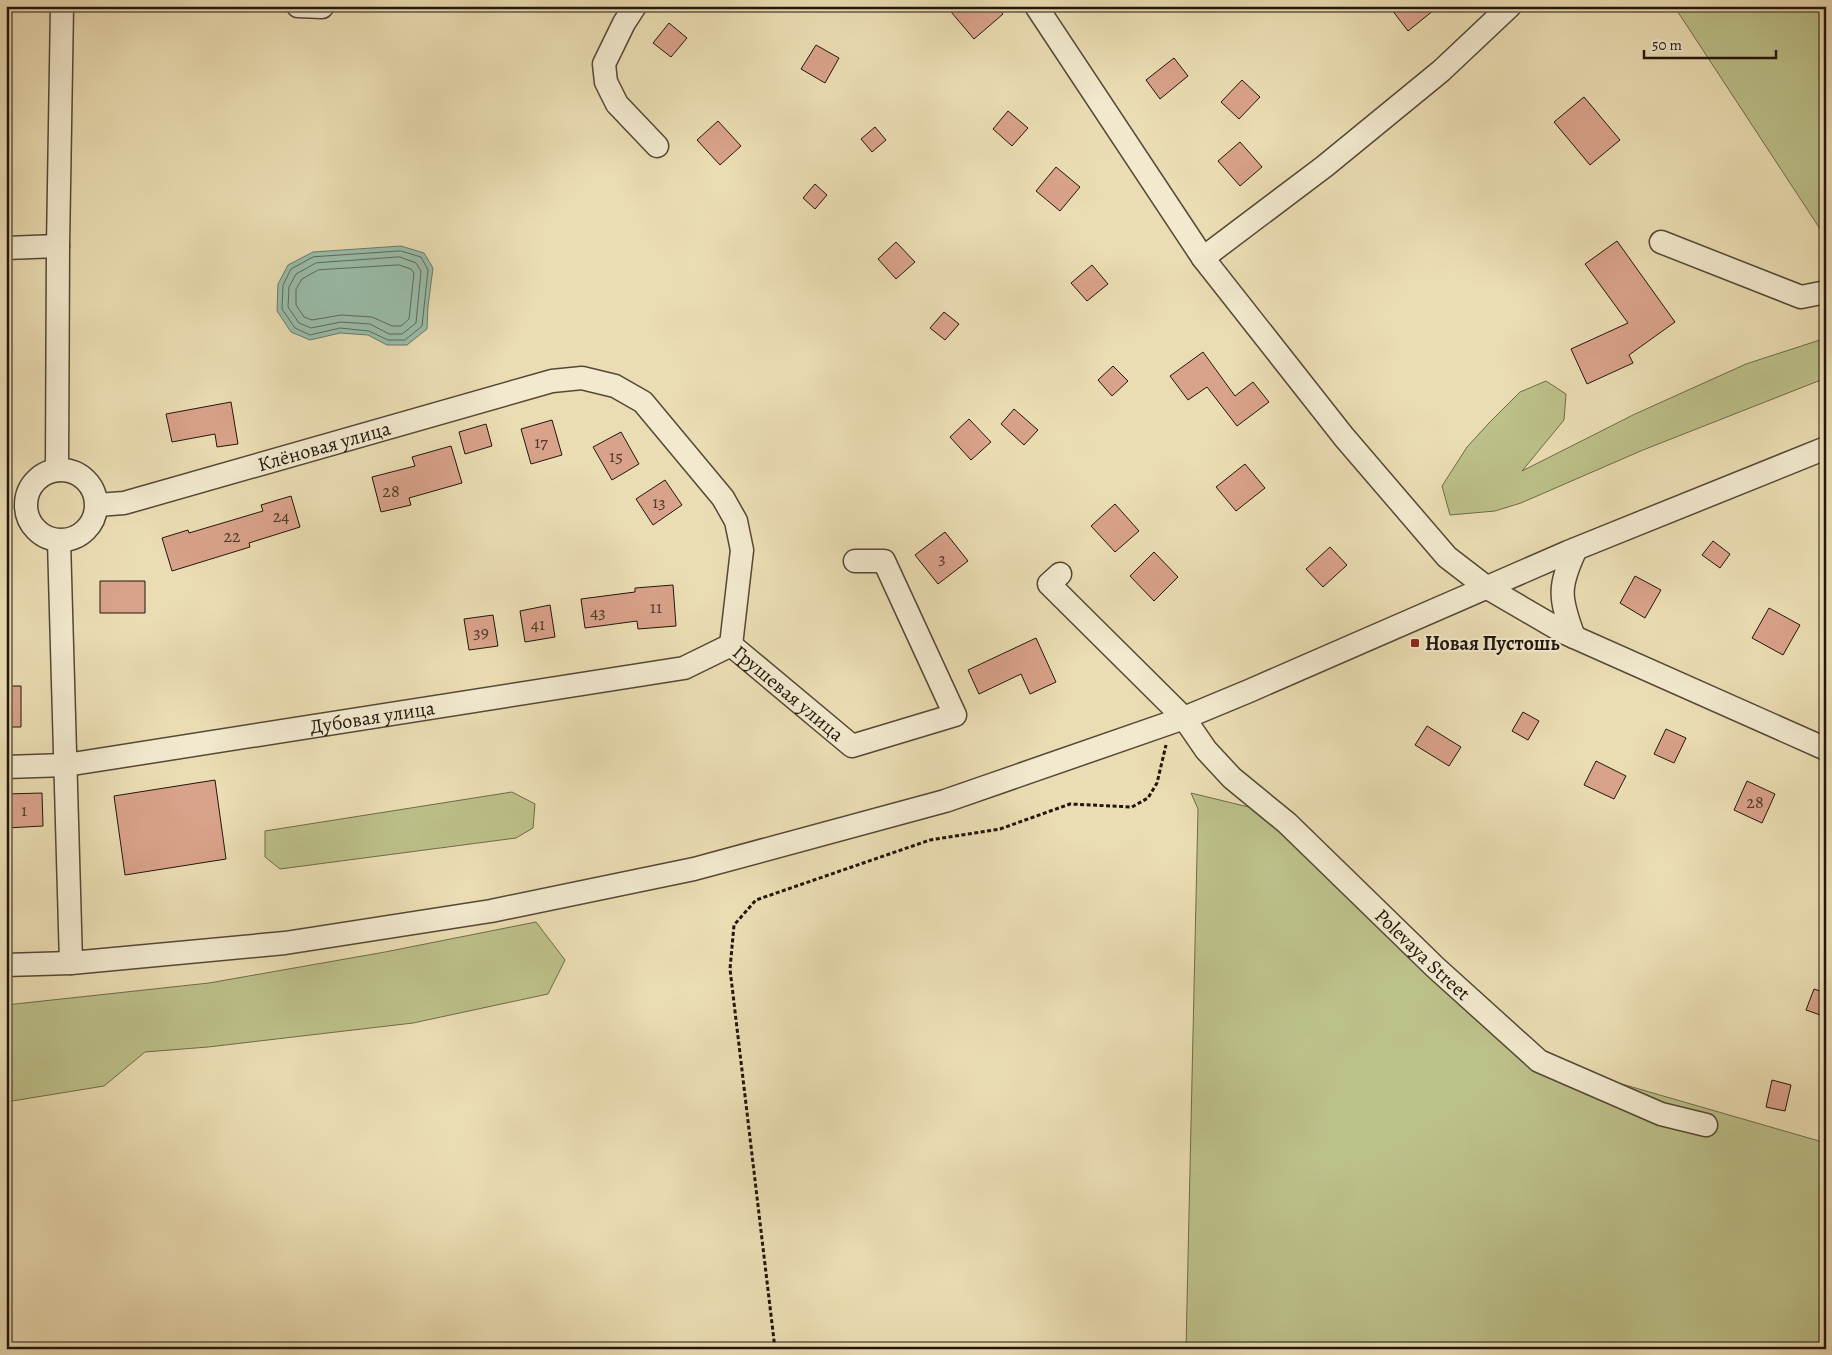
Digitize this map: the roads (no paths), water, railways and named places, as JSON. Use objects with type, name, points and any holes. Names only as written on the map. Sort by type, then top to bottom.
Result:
[{"type":"street","points":[[57,470],[62,6]]},
{"type":"street","points":[[298,6],[322,7]]},
{"type":"street","points":[[635,6],[624,23],[604,64],[606,82],[617,104],[657,146]]},
{"type":"street","points":[[1036,6],[1202,258],[1344,437],[1447,557],[1486,587],[1574,636],[1826,748]]},
{"type":"street","points":[[1202,258],[1325,166],[1442,71],[1510,6]]},
{"type":"street","points":[[1661,242],[1801,297],[1826,292]]},
{"type":"street","points":[[6,248],[58,246]]},
{"type":"street","name":"Грушевая улица","points":[[552,381],[582,378],[615,386],[643,402],[724,498],[736,521],[742,550],[732,645],[852,746],[955,715],[884,561],[855,561]]},
{"type":"street","name":"Клёновая улица","points":[[96,505],[124,503],[552,381]]},
{"type":"street","points":[[6,965],[71,963],[285,944],[491,911],[694,869],[945,801],[1178,720],[1406,624],[1486,587],[1576,549],[1826,448]]},
{"type":"street","points":[[57,470],[72,472],[85,479],[93,490],[96,505],[94,519],[86,531],[73,538],[59,540],[46,537],[36,530],[16,506],[28,493],[34,482],[45,474],[57,470]]},
{"type":"street","points":[[59,540],[71,963]]},
{"type":"street","points":[[1574,636],[1564,610],[1562,592],[1564,577],[1576,549]]},
{"type":"street","name":"Polevaya Street","points":[[1060,574],[1049,584],[1232,778],[1287,823],[1434,966],[1539,1061],[1661,1114],[1706,1125]]},
{"type":"street","name":"Дубовая улица","points":[[6,767],[66,765],[684,668],[732,645]]},
{"type":"water","points":[[401,246],[424,253],[433,268],[427,329],[407,345],[387,345],[368,335],[340,333],[310,340],[291,332],[277,311],[278,284],[288,265],[313,252]]},
{"type":"place","name":"Новая Пустошь","points":[[1415,643]]}]
